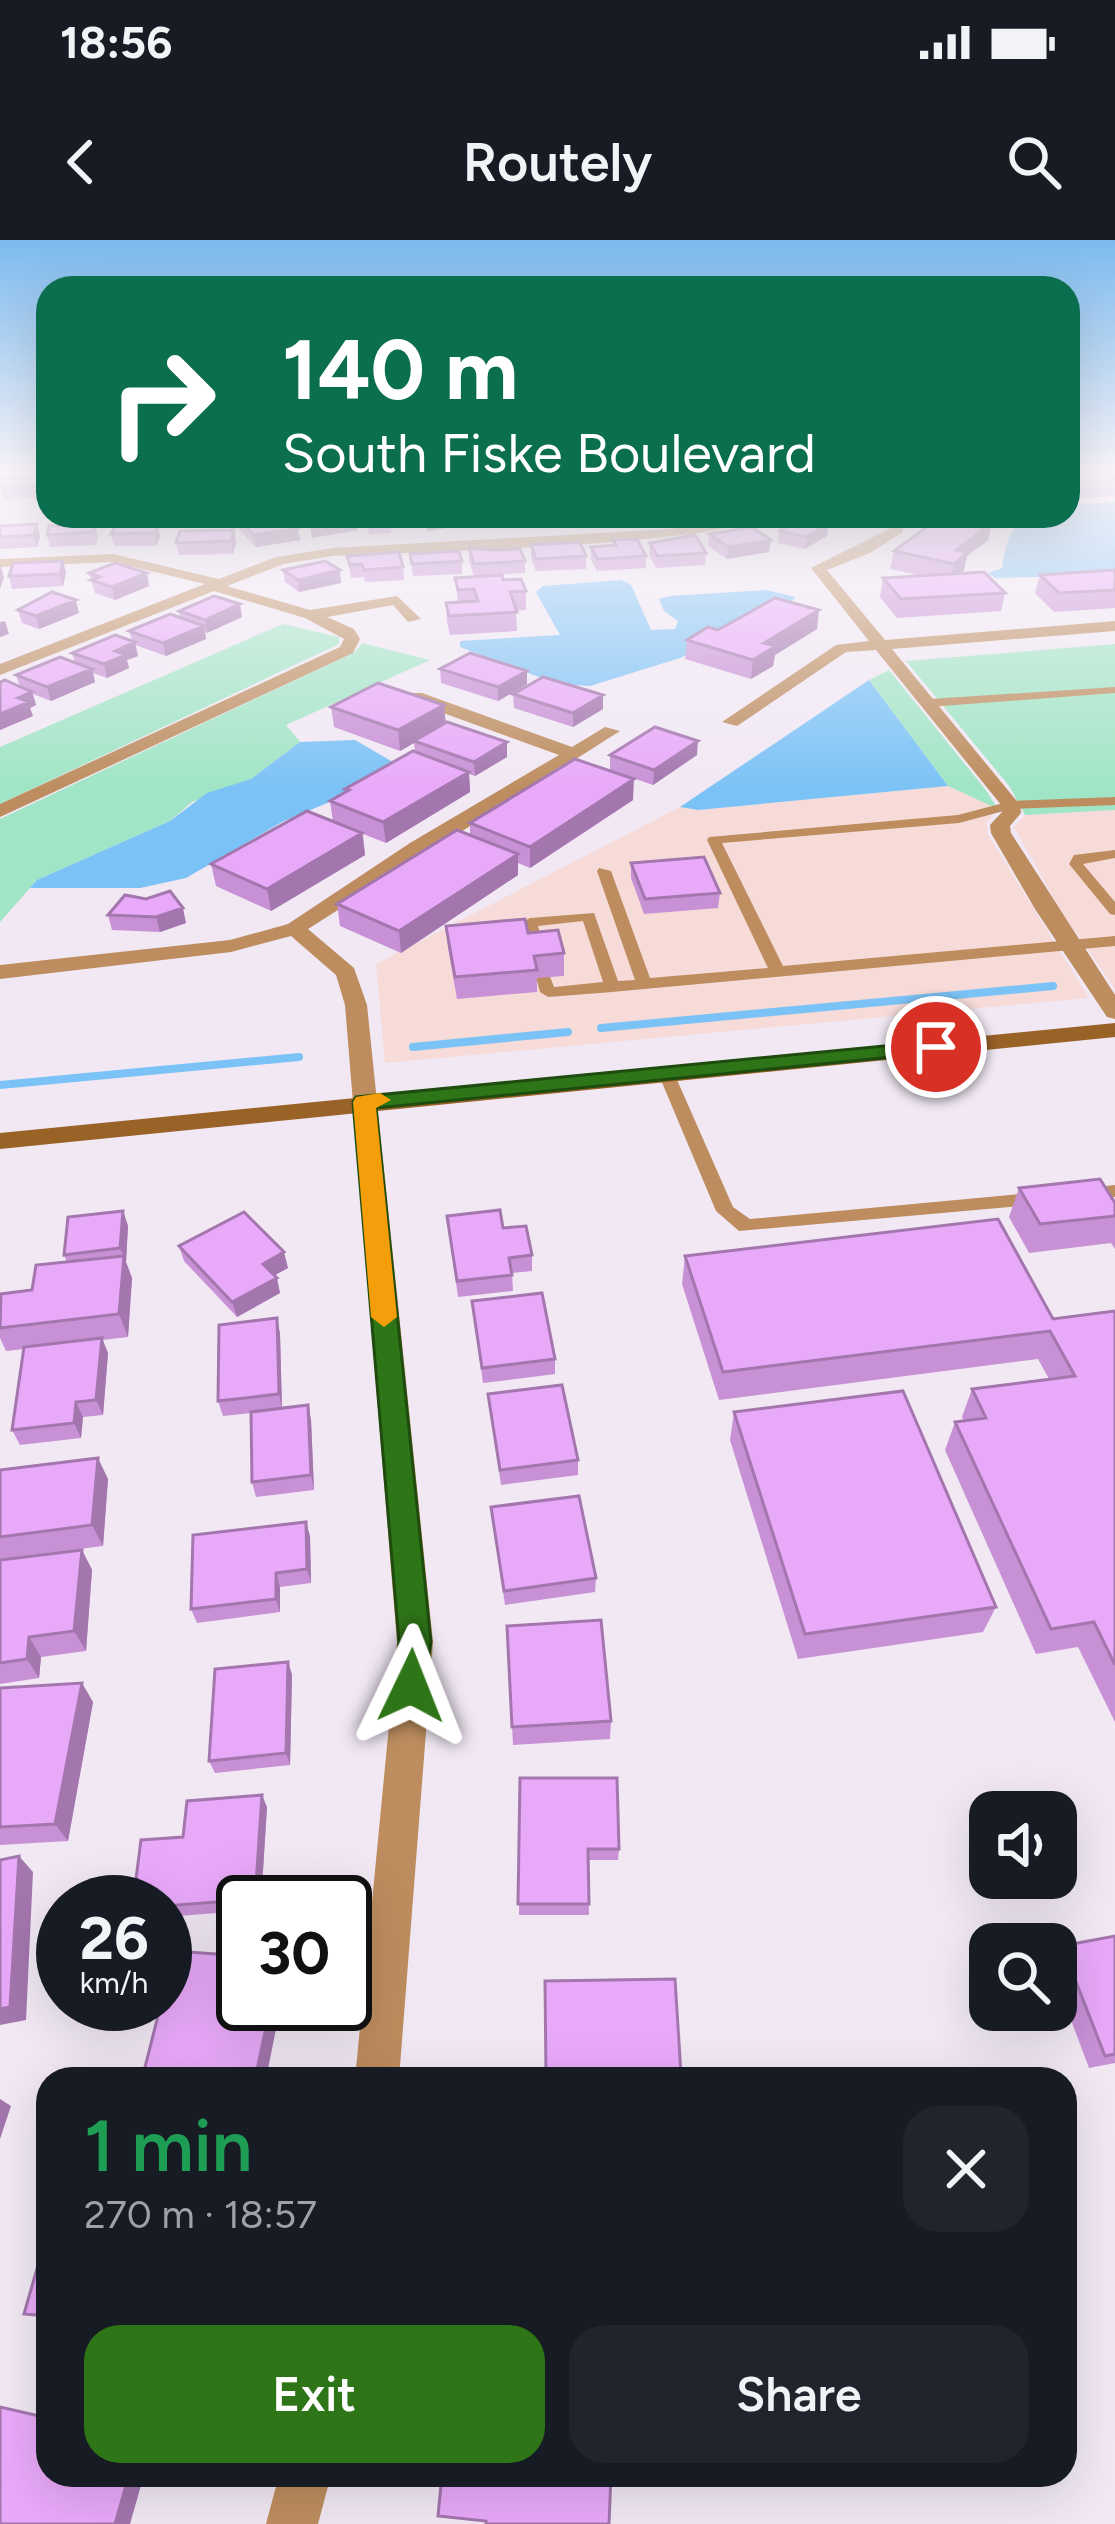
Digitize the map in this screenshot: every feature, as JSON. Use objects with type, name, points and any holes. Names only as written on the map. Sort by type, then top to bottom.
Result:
[{"type":"main road","points":[[0,1141],[1115,1030]]},
{"type":"street","points":[[0,811],[347,650],[352,639],[349,632],[310,615],[189,578]]},
{"type":"street","points":[[0,670],[232,578]]},
{"type":"street","points":[[826,578],[1011,806],[1012,813],[1000,825],[1001,833],[1115,1012]]},
{"type":"street","points":[[310,615],[387,599],[404,604],[413,620]]},
{"type":"street","points":[[731,722],[842,648],[1115,626]]},
{"type":"street","points":[[416,698],[574,754]]},
{"type":"street","points":[[0,972],[231,946],[295,928],[417,847],[611,731]]},
{"type":"street","points":[[295,928],[346,973],[356,1005],[415,1642],[378,2067]]},
{"type":"street","points":[[292,2524],[302,2487]]},
{"type":"lane","points":[[928,704],[1115,690]]},
{"type":"lane","points":[[778,972],[714,840],[958,819],[1011,806],[1115,801]]},
{"type":"lane","points":[[1115,854],[1079,858],[1076,864],[1115,911]]},
{"type":"lane","points":[[604,871],[644,984]]},
{"type":"lane","points":[[538,954],[530,922],[589,916],[612,986]]},
{"type":"lane","points":[[544,977],[548,992],[1115,941]]},
{"type":"lane","points":[[666,1073],[725,1211],[746,1226],[1115,1191]]},
{"type":"shaded area","points":[[948,786],[998,809],[987,822],[987,833],[1089,998],[385,1063],[376,964],[680,807],[698,810]]},
{"type":"shaded area","points":[[1115,810],[1115,989],[1059,908],[1014,827],[1025,815]]},
{"type":"green space","points":[[283,624],[339,637],[339,644],[0,804],[0,747]]},
{"type":"green space","points":[[362,643],[430,660],[286,725],[300,742],[251,779],[192,802],[170,821],[37,880],[0,922],[0,819],[355,652]]},
{"type":"green space","points":[[1115,644],[1115,810],[1025,815],[1010,787],[906,661]]},
{"type":"green space","points":[[889,670],[998,809],[948,786],[869,680]]},
{"type":"water","points":[[621,580],[631,585],[651,630],[675,629],[678,621],[664,611],[659,599],[670,596],[766,590],[795,597],[789,605],[680,658],[590,686],[557,684],[460,647],[460,641],[560,635],[536,592],[543,586]]},
{"type":"water","points":[[869,680],[948,786],[698,810],[680,807]]},
{"type":"water","points":[[355,740],[393,762],[332,801],[282,822],[186,878],[140,888],[30,888],[37,880],[170,821],[207,793],[251,779],[300,742]]},
{"type":"building","points":[[98,578],[136,578],[112,587],[91,580]]},
{"type":"building","points":[[455,578],[521,579],[526,591],[510,592],[517,612],[449,616],[446,603],[478,601],[474,589],[458,590]]},
{"type":"building","points":[[883,578],[990,578],[1005,593],[901,599]]},
{"type":"building","points":[[1043,578],[1115,578],[1115,590],[1059,593]]},
{"type":"building","points":[[52,592],[76,600],[36,616],[18,610]]},
{"type":"building","points":[[214,596],[240,604],[205,620],[179,611]]},
{"type":"building","points":[[775,598],[819,610],[764,643],[776,646],[753,660],[687,640],[708,627],[718,630]]},
{"type":"building","points":[[170,614],[204,626],[163,643],[129,631]]},
{"type":"building","points":[[115,635],[135,642],[115,651],[126,655],[104,664],[72,653]]},
{"type":"building","points":[[470,653],[527,671],[498,687],[440,669]]},
{"type":"building","points":[[60,657],[92,669],[47,687],[16,675]]},
{"type":"building","points":[[543,677],[603,695],[573,713],[513,694]]},
{"type":"building","points":[[0,682],[32,692],[18,698],[29,702],[0,714]]},
{"type":"building","points":[[378,683],[444,705],[398,730],[331,707]]},
{"type":"building","points":[[447,722],[507,742],[474,762],[414,741]]},
{"type":"building","points":[[655,727],[698,741],[654,770],[610,755]]},
{"type":"building","points":[[413,751],[469,772],[383,822],[330,801],[349,790],[345,789]]},
{"type":"building","points":[[575,759],[634,779],[530,847],[470,823]]},
{"type":"building","points":[[307,811],[362,833],[267,889],[211,864]]},
{"type":"building","points":[[457,830],[518,854],[399,931],[337,904]]},
{"type":"building","points":[[704,857],[720,893],[645,899],[631,863]]},
{"type":"building","points":[[170,891],[183,908],[156,917],[108,915],[125,895],[146,899]]},
{"type":"building","points":[[525,919],[528,933],[558,930],[564,953],[534,956],[537,970],[455,977],[446,926]]},
{"type":"building","points":[[1100,1179],[1115,1203],[1115,1216],[1040,1224],[1019,1188]]},
{"type":"building","points":[[500,1210],[503,1228],[526,1226],[532,1255],[509,1258],[512,1275],[457,1281],[447,1216]]},
{"type":"building","points":[[123,1211],[120,1248],[64,1255],[68,1217]]},
{"type":"building","points":[[244,1212],[284,1252],[263,1264],[277,1278],[232,1302],[179,1246]]},
{"type":"building","points":[[998,1219],[1053,1319],[1115,1311],[1115,1665],[1094,1622],[1051,1629],[955,1422],[986,1418],[972,1389],[1075,1376],[1050,1331],[723,1372],[685,1256]]},
{"type":"building","points":[[124,1256],[119,1314],[0,1328],[1,1294],[32,1290],[36,1265]]},
{"type":"building","points":[[542,1293],[555,1359],[482,1368],[472,1301]]},
{"type":"building","points":[[277,1318],[279,1394],[218,1401],[219,1325]]},
{"type":"building","points":[[102,1338],[96,1400],[76,1402],[74,1423],[12,1430],[24,1347]]},
{"type":"building","points":[[562,1385],[578,1460],[500,1470],[488,1394]]},
{"type":"building","points":[[903,1391],[996,1607],[805,1634],[734,1412]]},
{"type":"building","points":[[308,1405],[311,1475],[252,1482],[251,1412]]},
{"type":"building","points":[[98,1458],[92,1525],[0,1537],[0,1470]]},
{"type":"building","points":[[579,1496],[596,1578],[504,1591],[491,1507]]},
{"type":"building","points":[[306,1522],[307,1569],[276,1573],[276,1599],[191,1609],[193,1535]]},
{"type":"building","points":[[82,1550],[74,1631],[29,1637],[27,1659],[0,1663],[0,1560]]},
{"type":"building","points":[[601,1620],[611,1721],[512,1727],[507,1626]]},
{"type":"building","points":[[288,1662],[286,1753],[209,1761],[215,1669]]},
{"type":"building","points":[[82,1683],[55,1824],[0,1827],[0,1688]]},
{"type":"building","points":[[520,1778],[617,1778],[619,1849],[588,1849],[589,1904],[518,1904]]},
{"type":"building","points":[[262,1795],[257,1875],[216,1875],[216,1902],[192,1904],[192,1875],[136,1875],[141,1840],[183,1837],[187,1801]]},
{"type":"building","points":[[19,1856],[10,2007],[0,2009],[0,1860]]},
{"type":"building","points":[[1115,1936],[1115,2054],[1105,2056],[1077,1984],[1077,1943]]},
{"type":"building","points":[[192,1952],[216,1954],[216,2031],[265,2031],[258,2067],[145,2067],[154,2031],[192,2031]]},
{"type":"building","points":[[675,1979],[681,2067],[546,2067],[545,1981]]},
{"type":"building","points":[[36,2272],[36,2315],[24,2314]]},
{"type":"building","points":[[0,2407],[36,2415],[36,2487],[126,2487],[115,2524],[0,2524]]},
{"type":"building","points":[[441,2487],[611,2487],[609,2524],[486,2524],[438,2516]]},
{"type":"waterway","points":[[601,1028],[1053,986]]},
{"type":"waterway","points":[[413,1047],[568,1032]]},
{"type":"waterway","points":[[0,1085],[299,1057]]},
{"type":"slow traffic","points":[[380,1100],[364,1102],[384,1317]]},
{"type":"route","points":[[411,1686],[415,1642],[364,1102],[936,1047]]}]
